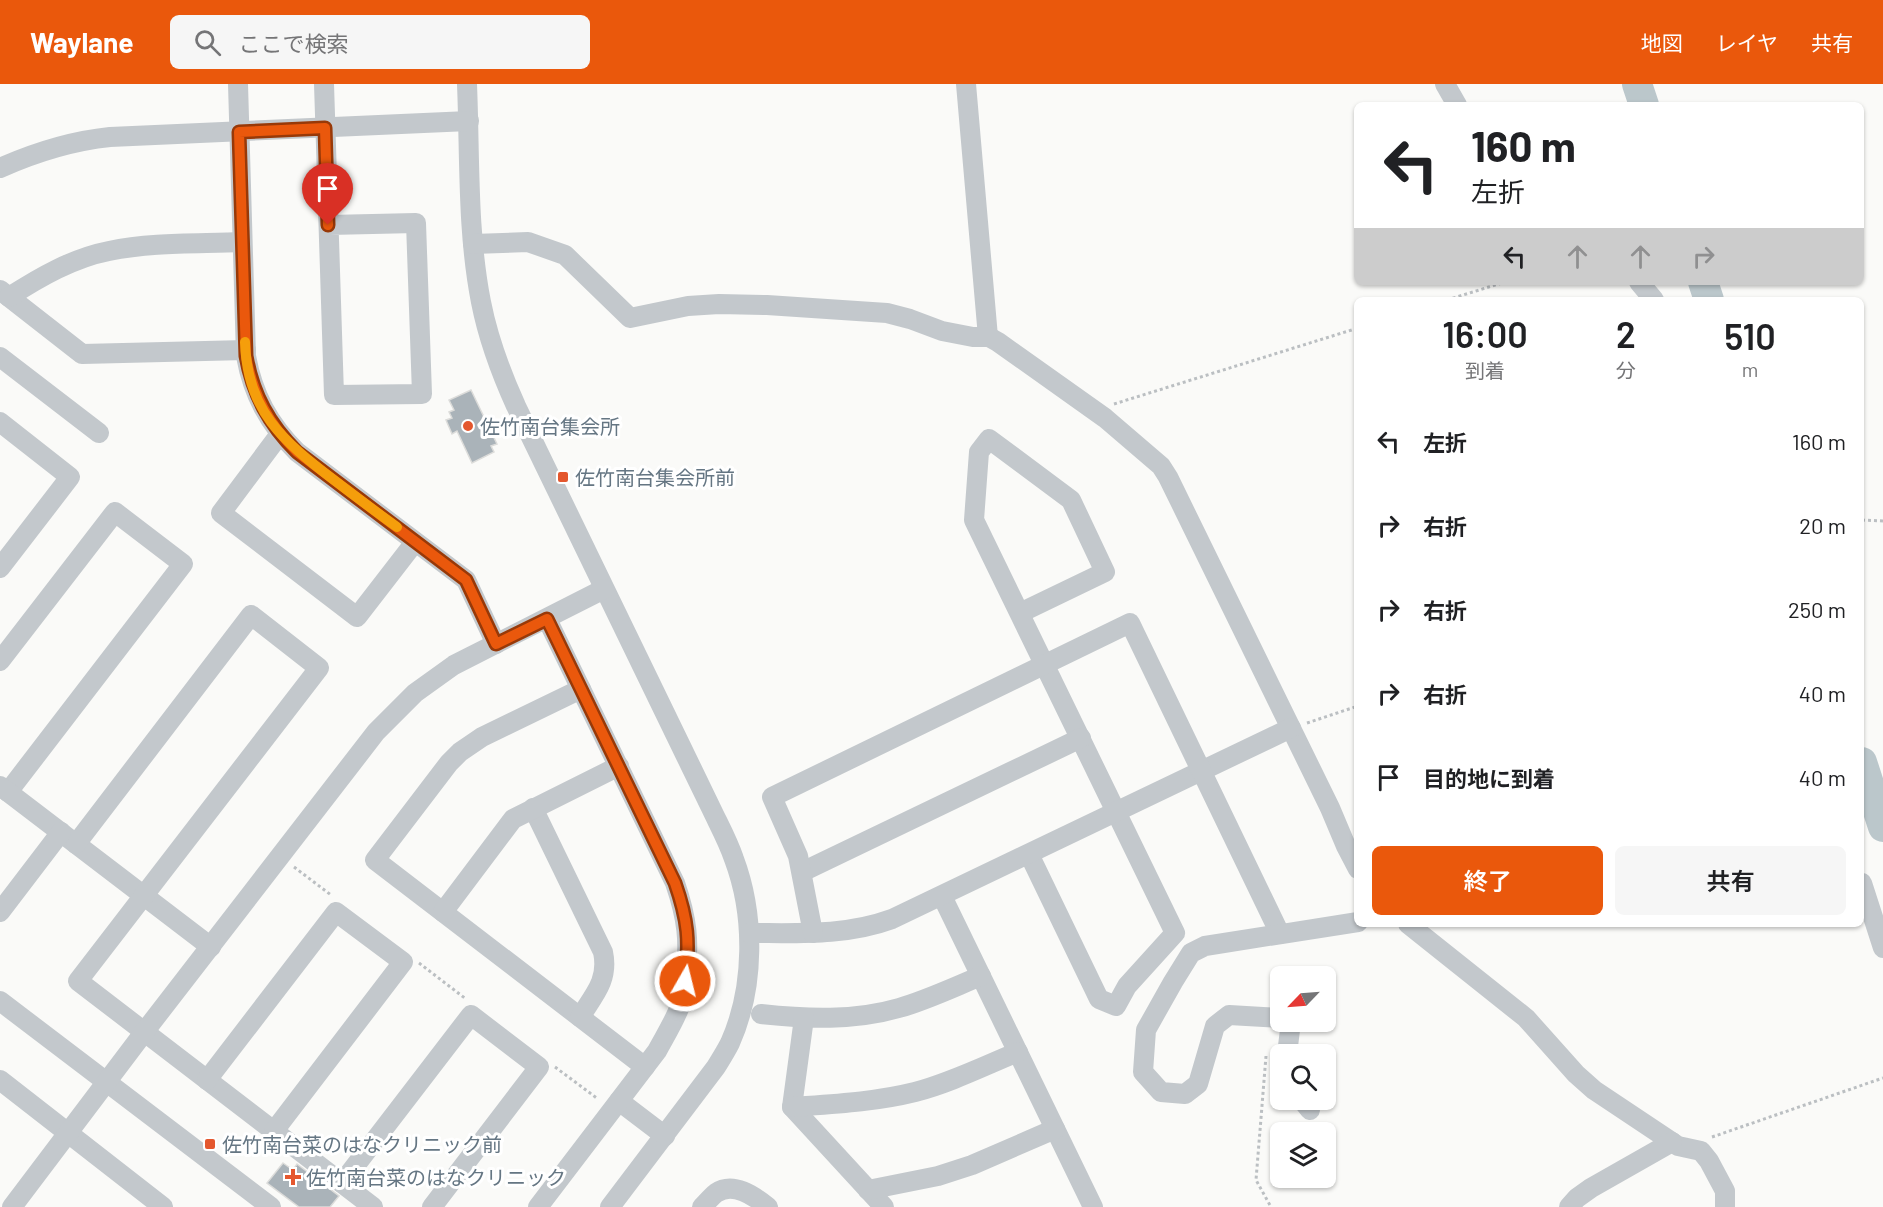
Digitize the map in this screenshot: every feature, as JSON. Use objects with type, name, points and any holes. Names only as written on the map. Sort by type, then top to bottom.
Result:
[{"type":"street","points":[[238,84],[246,350],[248,371],[260,404],[280,434],[297,452],[466,580],[496,644]]},
{"type":"street","points":[[324,84],[328,225],[334,395],[422,394],[416,223],[328,225]]},
{"type":"street","points":[[467,84],[474,261],[481,303],[502,375],[711,808],[734,859],[744,893],[750,962],[740,1012],[730,1043],[716,1067],[610,1207]]},
{"type":"street","points":[[966,84],[988,337]]},
{"type":"street","points":[[1445,84],[1454,102]]},
{"type":"street","points":[[0,168],[46,149],[88,139],[469,121]]},
{"type":"street","points":[[243,242],[153,245],[108,251],[78,260],[5,294],[82,354],[246,350]]},
{"type":"street","points":[[473,244],[528,242],[565,255],[630,318],[688,306],[767,305],[886,313],[942,331],[988,337],[999,342],[1105,418],[1161,466],[1354,860]]},
{"type":"street","points":[[1642,285],[1652,297]]},
{"type":"street","points":[[0,357],[99,433]]},
{"type":"street","points":[[0,422],[70,477],[4,556]]},
{"type":"street","points":[[280,434],[221,513],[357,617],[415,542]]},
{"type":"street","points":[[1020,613],[1105,572],[1071,500],[989,439],[979,452],[974,520],[1175,933],[1127,986],[1116,1006],[1100,999],[1029,854]]},
{"type":"street","points":[[0,661],[115,512],[183,564],[4,789],[211,947]]},
{"type":"street","points":[[12,1207],[376,732],[396,710],[454,665],[604,589]]},
{"type":"street","points":[[0,912],[68,838],[251,615],[319,668],[78,981],[373,1207]]},
{"type":"street","points":[[538,1207],[613,1103],[657,1051],[681,1003],[689,951],[687,927],[675,883],[547,619]]},
{"type":"street","points":[[813,933],[798,856],[772,797],[1130,623],[1280,934]]},
{"type":"street","points":[[581,689],[482,737],[460,752],[449,763],[375,860],[645,1067]]},
{"type":"street","points":[[749,933],[838,932],[874,926],[942,896],[1291,728]]},
{"type":"street","points":[[802,872],[1081,738]]},
{"type":"street","points":[[443,912],[513,819],[619,766]]},
{"type":"street","points":[[532,808],[603,952],[605,972],[602,983],[580,1017]]},
{"type":"street","points":[[1864,889],[1883,948]]},
{"type":"street","points":[[942,896],[1093,1207]]},
{"type":"street","points":[[207,1080],[336,912],[403,962],[274,1131]]},
{"type":"street","points":[[1270,1017],[1229,1015],[1215,1026],[1198,1084],[1185,1094],[1161,1092],[1143,1071],[1146,1030],[1191,953],[1205,946],[1354,923]]},
{"type":"street","points":[[1412,927],[1526,1018],[1576,1074],[1594,1090],[1678,1146],[1701,1151],[1725,1191],[1725,1207]]},
{"type":"street","points":[[761,1014],[836,1018],[898,1008],[981,976]]},
{"type":"street","points":[[0,1001],[272,1207]]},
{"type":"street","points":[[342,1183],[471,1016],[539,1067],[432,1207]]},
{"type":"street","points":[[792,1107],[804,1018]]},
{"type":"street","points":[[792,1107],[869,1100],[915,1092],[1018,1052]]},
{"type":"street","points":[[0,1080],[163,1207]]},
{"type":"street","points":[[613,1103],[665,1136]]},
{"type":"street","points":[[792,1107],[884,1207]]},
{"type":"street","points":[[868,1190],[938,1176],[972,1165],[1055,1129]]},
{"type":"street","points":[[1569,1207],[1591,1188],[1672,1142]]},
{"type":"street","points":[[702,1207],[715,1194],[726,1189],[752,1194],[768,1207]]},
{"type":"street","points":[[0,1202],[7,1207]]},
{"type":"path","points":[[1457,297],[1495,285]]},
{"type":"path","points":[[1112,405],[1354,329]]},
{"type":"path","points":[[1864,520],[1883,521]]},
{"type":"path","points":[[1291,728],[1354,707]]},
{"type":"path","points":[[294,867],[332,896]]},
{"type":"path","points":[[417,961],[474,1004]]},
{"type":"path","points":[[1266,1056],[1256,1180],[1271,1207]]},
{"type":"path","points":[[549,1062],[613,1103]]},
{"type":"path","points":[[1704,1139],[1883,1078]]},
{"type":"building","name":"佐竹南台集会所","points":[[471,390],[497,444],[491,446],[494,452],[472,463],[457,431],[452,434],[446,420],[452,418],[449,412],[454,410],[449,400]]},
{"type":"building","name":"佐竹南台菜のはなクリニック","points":[[283,1163],[293,1170],[297,1164],[339,1196],[330,1207],[299,1207],[267,1183]]},
{"type":"waterway","points":[[1637,84],[1643,102]]},
{"type":"waterway","points":[[1704,285],[1708,297]]},
{"type":"waterway","points":[[1864,768],[1883,827]]},
{"type":"slow traffic","points":[[245,342],[248,371],[260,404],[275,429],[297,452],[397,527]]},
{"type":"place","name":"佐竹南台集会所","points":[[468,426]]},
{"type":"place","name":"佐竹南台集会所前","points":[[563,477]]},
{"type":"place","name":"佐竹南台菜のはなクリニック前","points":[[210,1144]]},
{"type":"place","name":"佐竹南台菜のはなクリニック","points":[[293,1177]]},
{"type":"route","points":[[328,225],[325,128],[239,132],[246,356],[248,371],[260,404],[275,429],[297,452],[466,580],[496,644],[547,619],[675,883],[687,927],[689,951],[685,981]]}]
